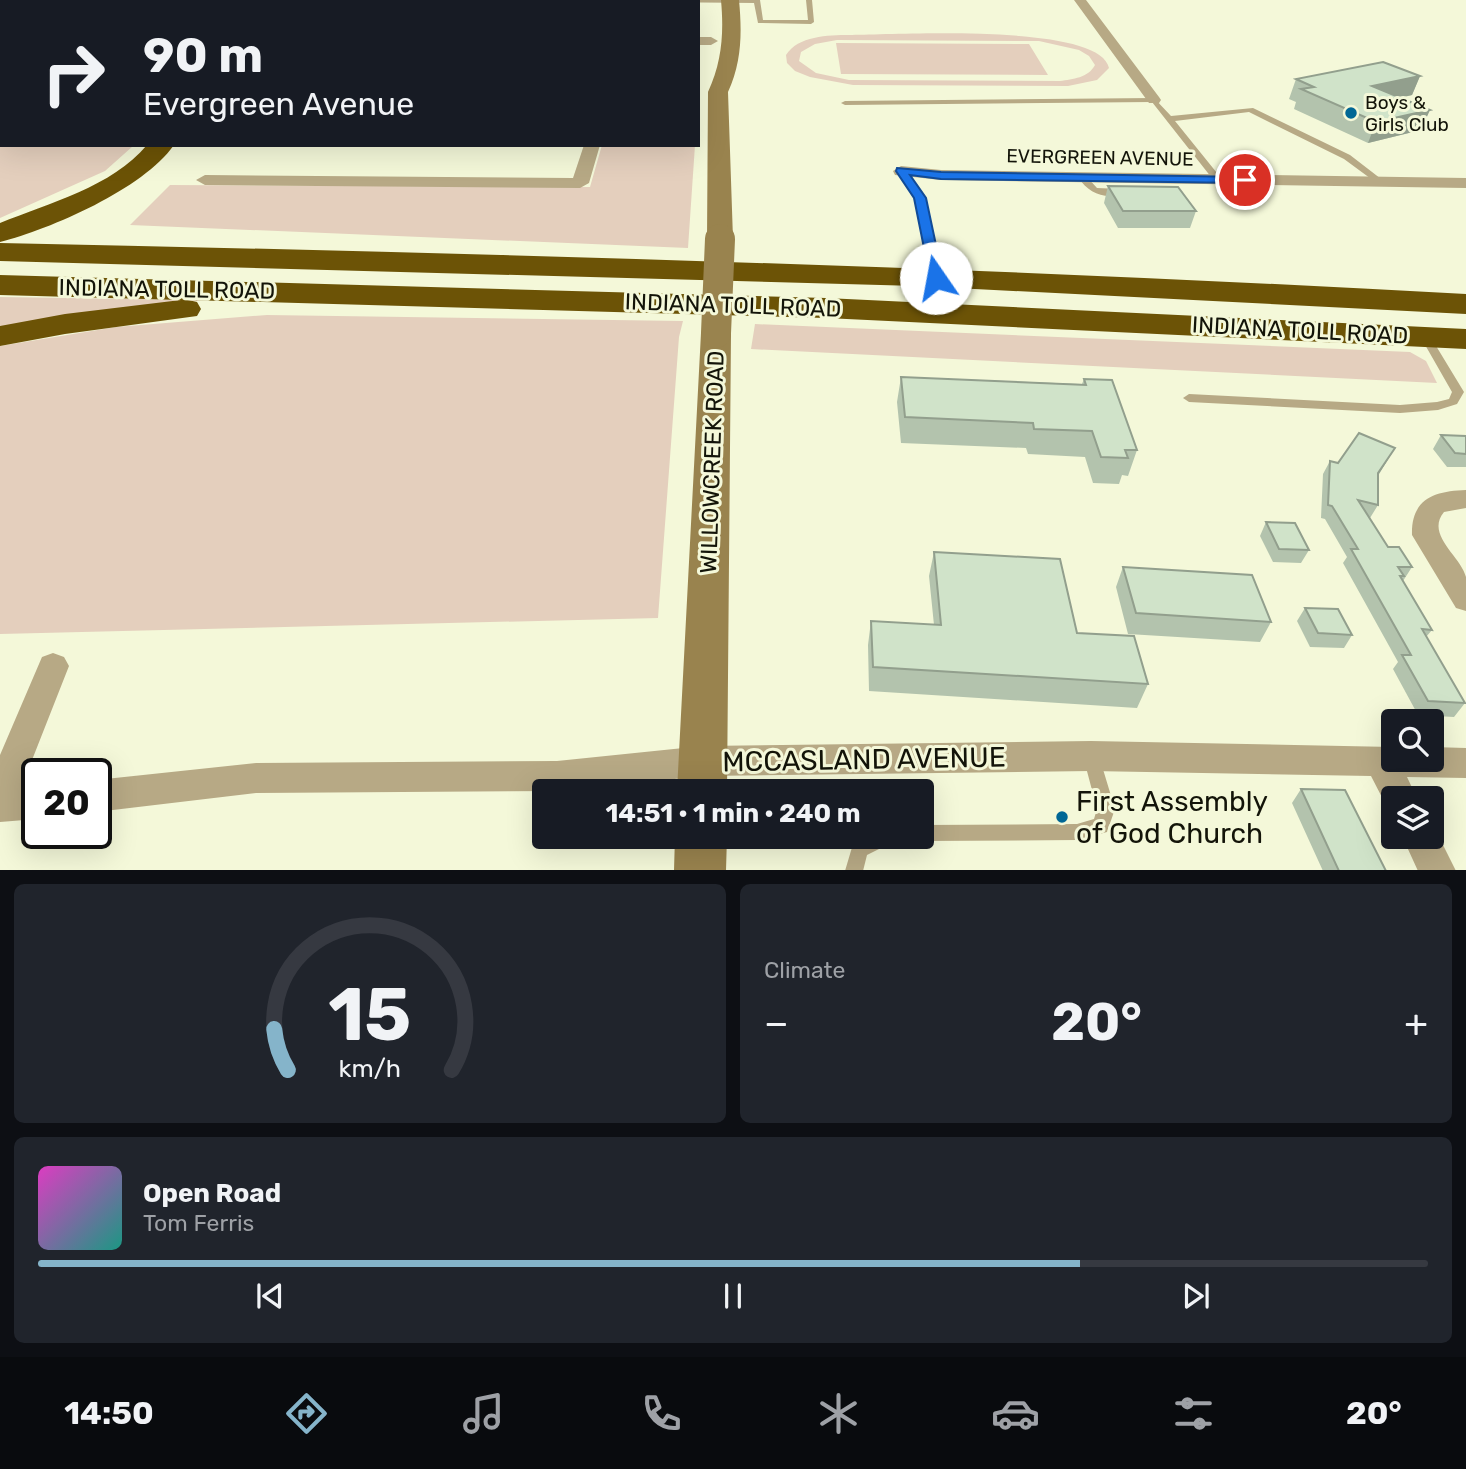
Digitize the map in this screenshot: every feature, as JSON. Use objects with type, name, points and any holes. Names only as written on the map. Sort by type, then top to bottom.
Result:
[{"type":"highway","points":[[0,233],[22,219],[109,176],[129,162],[143,147]]},
{"type":"highway","points":[[22,219],[123,179],[143,165],[160,147]]},
{"type":"highway","points":[[0,239],[286,250],[448,261]]},
{"type":"highway","name":"INDIANA TOLL ROAD","points":[[0,252],[448,261],[936,278],[1466,304]]},
{"type":"highway","name":"INDIANA TOLL ROAD","points":[[0,285],[534,298],[840,309],[1466,339]]},
{"type":"highway","points":[[0,336],[65,324],[187,309],[440,305],[534,298]]},
{"type":"main road","name":"WILLOWCREEK ROAD","points":[[703,776],[720,239],[718,92],[708,76],[704,41],[710,1]]},
{"type":"main road","name":"WILLOWCREEK ROAD","points":[[718,92],[728,75],[732,39],[730,1]]},
{"type":"main road","points":[[700,870],[701,849]]},
{"type":"street","points":[[1065,0],[1082,3],[1154,100]]},
{"type":"street","points":[[205,180],[580,183],[591,147]]},
{"type":"street","name":"EVERGREEN AVENUE","points":[[901,171],[941,176],[1083,178],[1177,185],[1218,180],[1464,186]]},
{"type":"street","points":[[1466,499],[1437,503],[1427,512],[1424,523],[1426,535],[1466,600]]},
{"type":"street","points":[[0,797],[53,666]]},
{"type":"street","name":"MCCASLAND AVENUE","points":[[112,794],[256,778],[703,776],[1091,756],[1381,763]]},
{"type":"street","name":"MCCASLAND AVENUE","points":[[1444,763],[1466,763]]},
{"type":"street","points":[[0,806],[21,804]]},
{"type":"street","points":[[1427,849],[1438,870]]},
{"type":"lane","points":[[710,1],[757,1],[760,22],[811,22],[809,0]]},
{"type":"lane","points":[[845,103],[1154,100],[1218,180]]},
{"type":"lane","points":[[1169,119],[1250,110],[1347,157],[1381,182]]},
{"type":"lane","points":[[901,171],[920,198],[936,278]]},
{"type":"lane","points":[[1083,178],[1087,187],[1095,192],[1131,192]]},
{"type":"lane","points":[[1189,398],[1400,409],[1438,406],[1452,401],[1458,392],[1425,337]]},
{"type":"lane","points":[[934,833],[1077,832],[1101,826],[1106,809],[1091,756]]},
{"type":"lane","points":[[854,870],[861,849]]},
{"type":"shaded area","points":[[947,33],[1034,37],[1070,43],[1097,53],[1109,68],[1097,80],[1068,86],[853,85],[810,77],[795,71],[787,63],[786,55],[798,44],[823,36]],"holes":[[[837,40],[1039,41],[1079,50],[1089,56],[1095,65],[1084,75],[1060,81],[849,80],[816,73],[799,61],[801,52],[815,44]]]},
{"type":"shaded area","points":[[836,43],[1029,44],[1048,75],[841,74]]},
{"type":"shaded area","points":[[0,147],[132,147],[105,171],[0,218]]},
{"type":"shaded area","points":[[601,147],[695,147],[688,248],[130,225],[170,185],[590,187]]},
{"type":"shaded area","points":[[0,297],[204,300],[0,330]]},
{"type":"shaded area","points":[[267,315],[683,321],[679,337],[658,618],[0,634],[0,346],[116,327]]},
{"type":"shaded area","points":[[755,324],[1410,352],[1426,361],[1437,383],[751,349]]},
{"type":"building","points":[[1383,62],[1420,76],[1372,86],[1430,110],[1376,122],[1301,89],[1314,87],[1296,79]]},
{"type":"building","points":[[1108,186],[1178,187],[1196,211],[1123,211]]},
{"type":"building","points":[[901,377],[1086,385],[1084,379],[1112,380],[1137,450],[1125,450],[1128,458],[1101,457],[1092,431],[1034,429],[1033,423],[905,417]]},
{"type":"building","points":[[1359,433],[1395,448],[1378,473],[1378,505],[1358,500],[1388,547],[1399,547],[1412,567],[1398,567],[1404,576],[1400,576],[1432,630],[1422,629],[1465,703],[1428,701],[1402,655],[1411,655],[1351,549],[1358,549],[1332,506],[1328,505],[1330,461],[1338,463]]},
{"type":"building","points":[[1441,435],[1466,436],[1466,454],[1455,453]]},
{"type":"building","points":[[1266,522],[1295,523],[1309,550],[1279,549]]},
{"type":"building","points":[[934,552],[1060,559],[1077,633],[1134,636],[1148,684],[873,667],[871,621],[941,625]]},
{"type":"building","points":[[1123,567],[1252,575],[1271,622],[1136,613]]},
{"type":"building","points":[[1305,608],[1338,609],[1352,635],[1318,633]]},
{"type":"building","points":[[1301,789],[1345,790],[1385,870],[1339,870]]},
{"type":"place","name":"Boys & Girls Club","points":[[1351,113]]},
{"type":"place","name":"First Assembly of God Church","points":[[1062,817]]},
{"type":"route","points":[[936,278],[920,198],[901,171],[941,176],[1245,180]]}]
